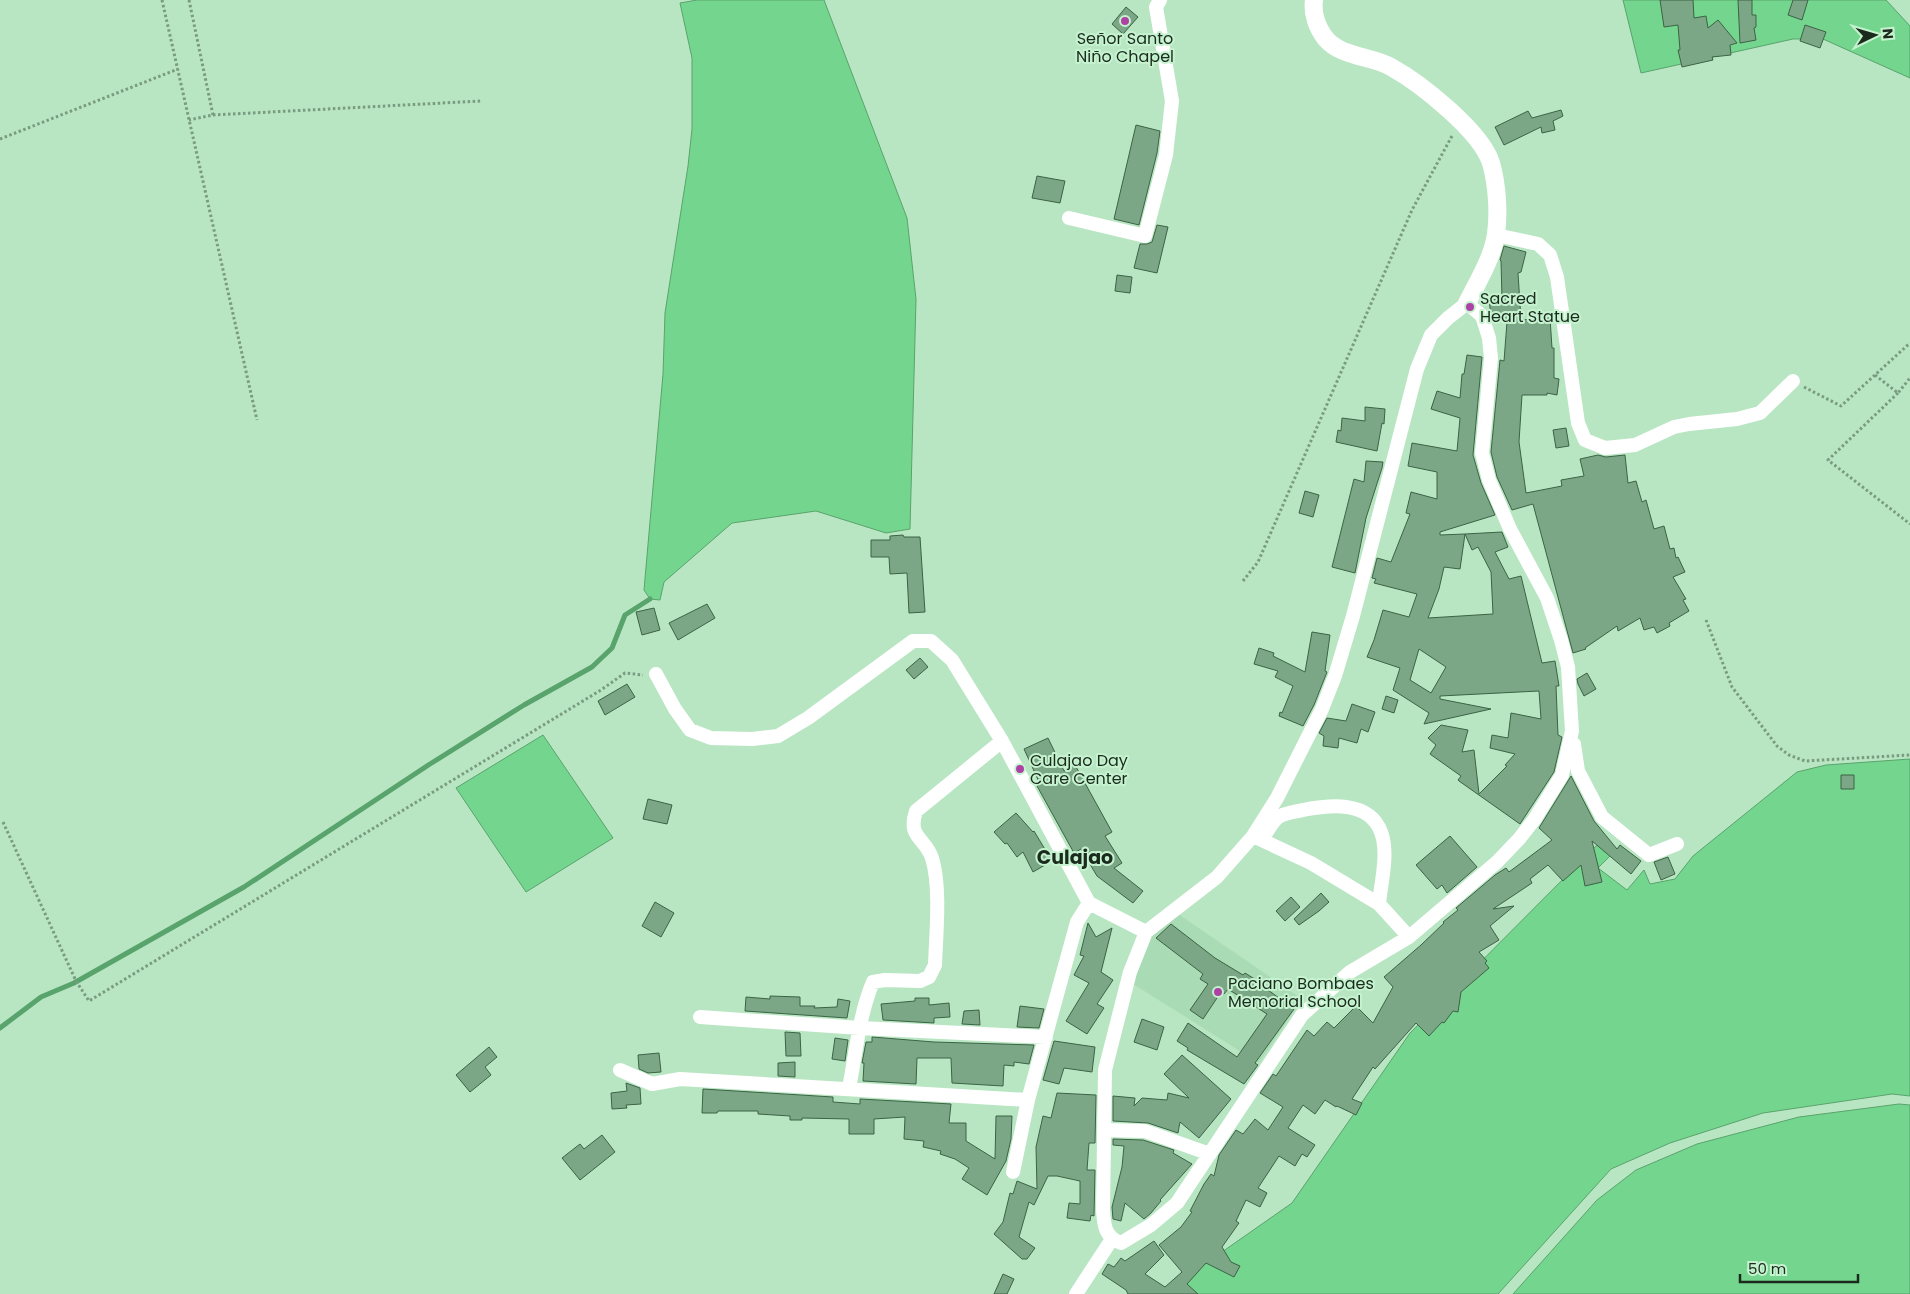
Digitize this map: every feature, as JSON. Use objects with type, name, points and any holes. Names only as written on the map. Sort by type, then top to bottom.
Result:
[{"type":"street","points":[[1069,218],[1145,236],[1166,155],[1172,101],[1156,7],[1160,0]]},
{"type":"street","points":[[1257,838],[1322,710],[1335,676],[1353,616],[1417,369],[1431,336],[1448,318],[1467,304],[1485,266],[1496,235],[1497,194],[1490,161],[1469,128],[1413,80],[1389,65],[1342,50],[1326,40],[1317,25],[1313,7],[1314,0]]},
{"type":"street","points":[[1496,235],[1538,244],[1550,255],[1557,277],[1578,423],[1585,440],[1605,448],[1635,445],[1674,427],[1737,419],[1760,413],[1793,381]]},
{"type":"street","points":[[1467,304],[1482,316],[1489,338],[1491,358],[1482,453],[1489,480],[1510,529],[1546,598],[1561,640],[1568,667],[1572,731],[1578,771],[1602,817],[1649,855],[1676,844]]},
{"type":"street","points":[[656,674],[675,709],[690,730],[711,738],[752,739],[778,736],[808,718],[913,641],[931,641],[952,660],[1002,741],[1089,902],[1146,932]]},
{"type":"street","points":[[1379,904],[1384,851],[1380,831],[1370,815],[1349,807],[1326,806],[1277,818],[1217,877],[1146,932],[1130,972],[1105,1070],[1103,1210],[1105,1230],[1112,1239],[1121,1243],[1134,1237],[1177,1203],[1302,1015],[1350,972],[1409,937],[1497,862],[1519,839],[1534,820],[1562,774],[1572,731]]},
{"type":"street","points":[[849,1088],[860,1028],[868,994],[873,982],[885,980],[920,982],[929,977],[935,966],[936,884],[931,857],[913,831],[912,821],[916,811],[1002,741]]},
{"type":"street","points":[[1257,838],[1312,863],[1379,904],[1409,937]]},
{"type":"street","points":[[1013,1172],[1028,1100],[1077,922],[1089,902]]},
{"type":"street","points":[[700,1017],[860,1028],[1046,1037]]},
{"type":"street","points":[[620,1070],[652,1084],[680,1079],[1028,1100]]},
{"type":"street","points":[[1104,1130],[1145,1131],[1210,1154]]},
{"type":"street","points":[[1076,1294],[1112,1239]]},
{"type":"path","points":[[162,0],[257,420]]},
{"type":"path","points":[[189,0],[213,115]]},
{"type":"path","points":[[0,139],[178,69]]},
{"type":"path","points":[[189,120],[213,115],[481,101]]},
{"type":"path","points":[[1243,581],[1258,562],[1412,210],[1461,121]]},
{"type":"path","points":[[1793,381],[1841,406],[1910,343]]},
{"type":"path","points":[[1875,375],[1898,393]]},
{"type":"path","points":[[1909,381],[1828,460],[1910,524]]},
{"type":"path","points":[[1706,620],[1732,687],[1777,746],[1789,755],[1805,761],[1910,755]]},
{"type":"path","points":[[3,822],[76,981],[89,1001],[593,695],[625,673],[656,674]]},
{"type":"shaded area","points":[[697,0],[824,0],[907,218],[916,299],[910,529],[886,533],[816,511],[732,523],[664,582],[660,600],[650,599],[644,590],[663,374],[665,313],[692,129],[692,58],[680,3]]},
{"type":"shaded area","points":[[1623,0],[1886,0],[1910,26],[1910,78],[1823,39],[1793,39],[1641,73]]},
{"type":"shaded area","points":[[543,735],[613,838],[526,892],[456,788]]},
{"type":"shaded area","points":[[1910,759],[1910,1096],[1892,1094],[1763,1113],[1670,1143],[1611,1169],[1498,1294],[1162,1294],[1292,1203],[1410,1033],[1602,840],[1614,852],[1598,868],[1627,890],[1644,870],[1650,884],[1675,879],[1693,856],[1797,772],[1826,765]]},
{"type":"shaded area","name":"Paciano Bombaes Memorial School","points":[[1177,913],[1302,999],[1259,1063],[1133,984],[1152,936]]},
{"type":"shaded area","points":[[1899,1104],[1910,1105],[1910,1294],[1513,1294],[1597,1200],[1636,1170],[1697,1144],[1799,1117]]},
{"type":"building","points":[[1660,0],[1693,0],[1694,18],[1706,16],[1708,28],[1718,20],[1737,43],[1730,45],[1731,55],[1712,57],[1713,60],[1682,67],[1678,50],[1680,50],[1678,25],[1664,27]]},
{"type":"building","points":[[1738,0],[1752,0],[1752,15],[1756,15],[1756,27],[1754,28],[1756,40],[1740,43]]},
{"type":"building","points":[[1793,0],[1808,0],[1802,20],[1788,15]]},
{"type":"building","name":"Señor Santo Niño Chapel","points":[[1126,7],[1138,17],[1123,34],[1112,24]]},
{"type":"building","points":[[1805,25],[1826,32],[1820,48],[1800,41]]},
{"type":"building","points":[[1561,110],[1563,116],[1553,121],[1555,130],[1542,133],[1541,127],[1504,145],[1495,127],[1528,111],[1532,118]]},
{"type":"building","points":[[1136,125],[1160,131],[1157,153],[1139,225],[1114,219]]},
{"type":"building","points":[[1037,176],[1065,181],[1060,203],[1032,198]]},
{"type":"building","points":[[1157,225],[1168,227],[1157,273],[1134,268],[1140,244],[1152,242]]},
{"type":"building","points":[[1504,246],[1526,252],[1521,272],[1518,273],[1521,320],[1550,318],[1552,348],[1554,348],[1554,378],[1559,379],[1557,395],[1547,393],[1547,395],[1522,395],[1519,442],[1526,493],[1562,486],[1561,480],[1584,476],[1580,459],[1598,455],[1606,457],[1625,455],[1628,483],[1636,481],[1642,502],[1646,500],[1654,529],[1664,526],[1670,549],[1674,548],[1676,558],[1678,557],[1685,572],[1673,577],[1686,599],[1683,600],[1689,611],[1669,623],[1670,626],[1657,633],[1654,627],[1644,630],[1640,618],[1618,631],[1617,626],[1586,649],[1573,653],[1533,504],[1512,510],[1497,477],[1491,452],[1500,360],[1504,361],[1507,322],[1503,322],[1503,314],[1491,315],[1489,300],[1502,299],[1500,260]]},
{"type":"building","points":[[1117,275],[1132,277],[1130,293],[1115,291]]},
{"type":"building","points":[[1467,355],[1482,357],[1473,455],[1481,483],[1495,515],[1440,532],[1440,535],[1502,532],[1508,547],[1495,552],[1509,579],[1521,576],[1542,663],[1555,661],[1559,686],[1556,686],[1558,735],[1562,737],[1554,772],[1520,824],[1459,781],[1461,776],[1430,754],[1436,745],[1428,738],[1441,725],[1468,730],[1462,752],[1474,750],[1479,794],[1507,766],[1505,765],[1515,754],[1490,748],[1492,735],[1508,738],[1511,713],[1541,719],[1539,691],[1440,696],[1440,699],[1491,709],[1424,724],[1429,713],[1393,690],[1400,668],[1367,657],[1383,610],[1409,617],[1417,594],[1374,583],[1376,579],[1372,578],[1377,558],[1391,562],[1410,514],[1406,513],[1411,492],[1437,499],[1437,472],[1408,466],[1412,443],[1457,451],[1460,418],[1431,409],[1437,391],[1460,398],[1462,374],[1464,374]],"holes":[[[1465,534],[1472,550],[1478,547],[1491,572],[1493,614],[1428,618],[1439,589],[1444,567],[1460,569]],[[1419,649],[1446,667],[1431,693],[1410,680]]]},
{"type":"building","points":[[1365,407],[1385,409],[1384,424],[1382,423],[1377,451],[1336,442],[1338,430],[1341,431],[1342,418],[1365,421]]},
{"type":"building","points":[[1566,428],[1569,446],[1556,448],[1553,430]]},
{"type":"building","points":[[1366,461],[1383,462],[1366,518],[1355,573],[1332,567],[1354,479],[1364,482]]},
{"type":"building","points":[[1305,491],[1319,495],[1313,517],[1299,513]]},
{"type":"building","points":[[903,535],[904,537],[920,537],[925,612],[909,613],[907,573],[890,574],[889,557],[871,557],[871,540],[890,540],[890,536]]},
{"type":"building","points":[[707,604],[715,618],[678,640],[669,623]]},
{"type":"building","points":[[654,608],[660,630],[642,635],[636,612]]},
{"type":"building","points":[[1312,632],[1330,635],[1325,671],[1327,672],[1314,705],[1303,726],[1279,716],[1293,686],[1275,677],[1278,671],[1254,664],[1259,648],[1274,653],[1273,656],[1305,672]]},
{"type":"building","points":[[920,658],[928,667],[914,679],[906,670]]},
{"type":"building","points":[[1587,673],[1596,689],[1584,696],[1577,679]]},
{"type":"building","points":[[627,684],[635,697],[605,715],[598,701]]},
{"type":"building","points":[[1386,696],[1398,700],[1394,713],[1382,709]]},
{"type":"building","points":[[1352,704],[1375,712],[1368,732],[1361,729],[1357,743],[1339,738],[1338,748],[1323,746],[1324,736],[1319,733],[1327,718],[1346,721]]},
{"type":"building","points":[[1048,738],[1064,771],[1075,765],[1112,832],[1105,836],[1122,863],[1114,868],[1143,891],[1133,903],[1097,876],[1081,849],[1074,853],[1037,786],[1040,784],[1024,749]]},
{"type":"building","points":[[1841,775],[1854,775],[1854,789],[1841,789]]},
{"type":"building","points":[[1571,776],[1594,821],[1617,849],[1620,845],[1641,861],[1631,874],[1592,841],[1602,882],[1585,886],[1581,865],[1563,881],[1548,865],[1530,879],[1532,883],[1493,909],[1514,906],[1490,926],[1499,940],[1479,952],[1487,961],[1485,963],[1489,968],[1461,992],[1458,1012],[1453,1011],[1444,1023],[1442,1022],[1429,1036],[1416,1023],[1375,1069],[1373,1067],[1352,1099],[1362,1103],[1356,1115],[1336,1107],[1325,1100],[1315,1114],[1303,1105],[1288,1128],[1315,1145],[1307,1157],[1302,1154],[1295,1166],[1279,1156],[1258,1188],[1267,1193],[1260,1207],[1246,1200],[1236,1221],[1239,1223],[1222,1247],[1231,1262],[1240,1266],[1234,1277],[1206,1263],[1187,1284],[1198,1294],[1128,1294],[1126,1290],[1102,1274],[1108,1264],[1114,1267],[1121,1258],[1125,1261],[1154,1241],[1164,1255],[1145,1274],[1165,1287],[1182,1272],[1159,1245],[1181,1227],[1192,1212],[1190,1211],[1204,1184],[1211,1174],[1214,1176],[1219,1155],[1236,1130],[1243,1134],[1255,1119],[1268,1130],[1283,1107],[1260,1093],[1273,1074],[1276,1076],[1307,1030],[1314,1036],[1327,1022],[1334,1028],[1356,1006],[1373,1023],[1393,987],[1384,977],[1458,910],[1456,908],[1495,875],[1506,868],[1509,872],[1552,840],[1539,828]]},
{"type":"building","points":[[648,799],[672,805],[667,824],[643,819]]},
{"type":"building","points":[[1016,813],[1034,831],[1052,861],[1033,872],[1023,852],[1017,857],[1007,843],[1005,844],[994,832]]},
{"type":"building","points":[[1450,836],[1477,867],[1447,893],[1442,885],[1437,889],[1416,865]]},
{"type":"building","points":[[1668,857],[1675,874],[1661,880],[1654,862]]},
{"type":"building","points":[[1321,893],[1329,902],[1299,925],[1294,919]]},
{"type":"building","points":[[1291,897],[1300,907],[1285,921],[1276,911]]},
{"type":"building","points":[[655,902],[674,913],[661,937],[642,926]]},
{"type":"building","points":[[1088,923],[1096,937],[1112,928],[1101,972],[1113,980],[1097,1004],[1104,1008],[1087,1034],[1066,1021],[1089,983],[1074,975],[1084,956],[1080,955]]},
{"type":"building","points":[[1171,924],[1215,958],[1269,988],[1268,990],[1294,1009],[1255,1063],[1258,1065],[1244,1084],[1187,1050],[1188,1048],[1177,1041],[1188,1023],[1237,1057],[1267,1014],[1228,989],[1224,994],[1221,992],[1203,1019],[1190,1010],[1208,984],[1200,979],[1203,974],[1156,938]]},
{"type":"building","points":[[770,996],[800,997],[800,1006],[815,1006],[814,1008],[837,1007],[838,999],[850,1001],[847,1018],[745,1011],[746,997],[770,999]]},
{"type":"building","points":[[915,998],[929,998],[929,1005],[949,1003],[950,1017],[934,1018],[934,1023],[883,1020],[881,1004],[915,1001]]},
{"type":"building","points":[[1020,1006],[1044,1009],[1039,1028],[1017,1027]]},
{"type":"building","points":[[979,1010],[980,1025],[962,1024],[964,1011]]},
{"type":"building","points":[[1142,1019],[1164,1027],[1157,1050],[1134,1042]]},
{"type":"building","points":[[785,1032],[800,1033],[801,1056],[786,1056]]},
{"type":"building","points":[[872,1037],[934,1042],[1034,1045],[1029,1064],[1014,1062],[1014,1066],[1004,1065],[1003,1086],[952,1083],[951,1058],[917,1058],[916,1084],[863,1081],[864,1063],[862,1063],[866,1042],[872,1042]]},
{"type":"building","points":[[835,1038],[848,1040],[845,1061],[832,1059]]},
{"type":"building","points":[[1054,1041],[1095,1047],[1092,1072],[1064,1068],[1059,1084],[1043,1080]]},
{"type":"building","points":[[489,1047],[497,1057],[485,1067],[491,1075],[470,1092],[456,1075]]},
{"type":"building","points":[[659,1053],[661,1072],[648,1073],[639,1069],[638,1055]]},
{"type":"building","points":[[1182,1055],[1231,1099],[1199,1138],[1180,1122],[1178,1133],[1148,1123],[1113,1121],[1113,1096],[1135,1098],[1134,1106],[1142,1098],[1167,1100],[1168,1093],[1189,1098],[1164,1074]]},
{"type":"building","points":[[795,1062],[795,1077],[778,1076],[778,1063]]},
{"type":"building","points":[[626,1083],[640,1088],[641,1104],[626,1105],[627,1108],[612,1109],[611,1093],[627,1091]]},
{"type":"building","points":[[703,1089],[833,1097],[833,1102],[860,1104],[860,1099],[951,1104],[949,1123],[966,1123],[966,1141],[995,1159],[996,1116],[1012,1116],[1011,1139],[1006,1161],[987,1195],[962,1179],[969,1168],[955,1159],[940,1154],[941,1151],[923,1147],[924,1141],[904,1139],[905,1117],[874,1119],[874,1134],[849,1134],[849,1119],[802,1118],[802,1120],[790,1120],[790,1116],[758,1114],[758,1111],[702,1113]]},
{"type":"building","points":[[1057,1093],[1096,1095],[1095,1143],[1089,1143],[1087,1170],[1095,1170],[1094,1216],[1091,1215],[1090,1221],[1067,1218],[1069,1203],[1080,1204],[1080,1181],[1048,1176],[1034,1205],[1029,1202],[1019,1237],[1035,1248],[1027,1259],[1022,1259],[994,1234],[1003,1222],[1010,1193],[1013,1194],[1017,1181],[1037,1189],[1036,1147],[1043,1116],[1051,1118]]},
{"type":"building","points":[[602,1135],[615,1152],[580,1180],[562,1158],[580,1144],[584,1149]]},
{"type":"building","points":[[1113,1139],[1143,1140],[1174,1150],[1173,1153],[1192,1164],[1144,1219],[1125,1203],[1121,1221],[1113,1219],[1112,1207],[1122,1167],[1124,1146],[1113,1145]]},
{"type":"building","points":[[1003,1274],[1014,1279],[1007,1294],[994,1294]]},
{"type":"waterway","points":[[0,1028],[41,997],[74,983],[244,887],[430,764],[524,705],[592,667],[612,648],[625,615],[650,599]]},
{"type":"place","name":"Señor Santo Niño Chapel","points":[[1125,21]]},
{"type":"place","name":"Sacred Heart Statue","points":[[1470,307]]},
{"type":"place","name":"Culajao Day Care Center","points":[[1020,769]]},
{"type":"place","name":"Paciano Bombaes Memorial School","points":[[1218,992]]},
{"type":"district","name":"Culajao","points":[[1075,857]]}]
